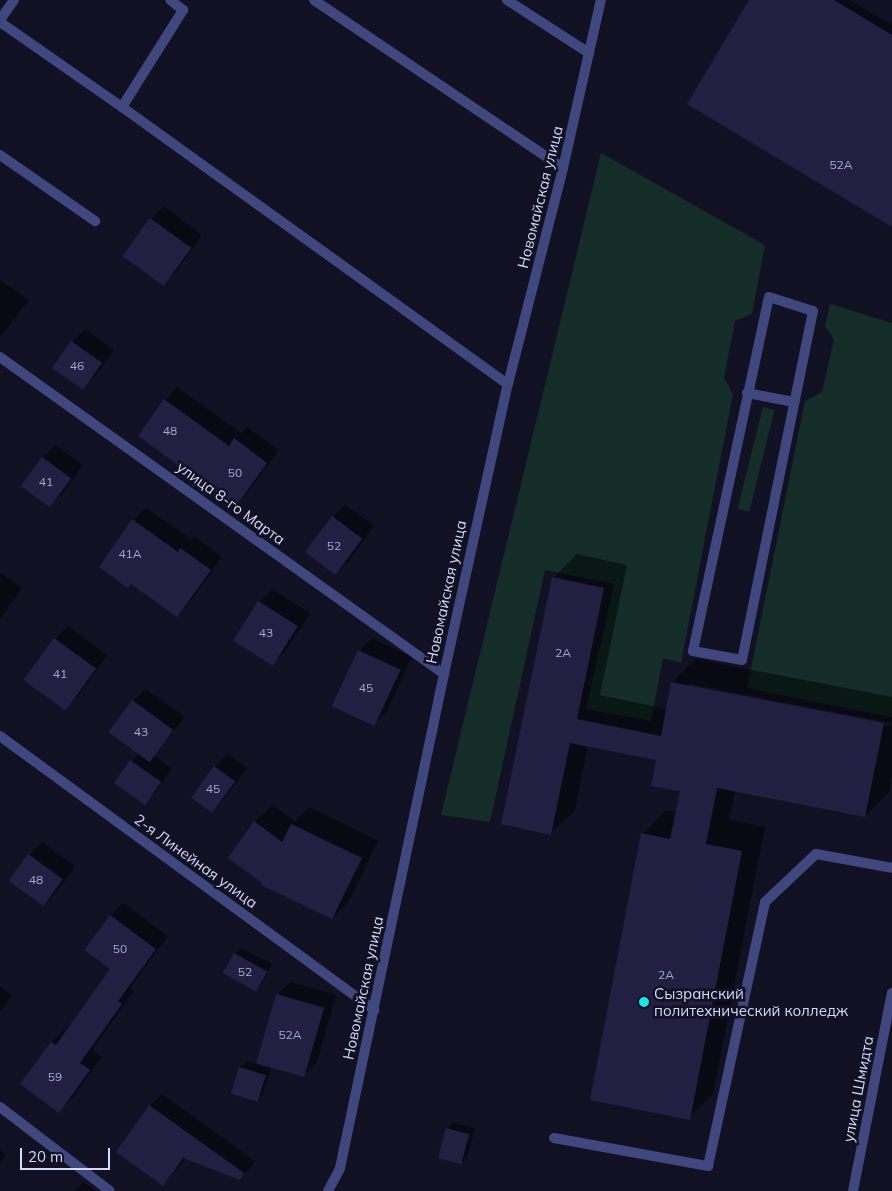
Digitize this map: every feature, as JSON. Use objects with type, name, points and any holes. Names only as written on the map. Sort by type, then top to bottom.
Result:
[{"type":"street","points":[[14,0],[0,21],[122,106],[508,384]]},
{"type":"street","points":[[122,106],[183,10],[170,0]]},
{"type":"street","points":[[314,0],[564,168]]},
{"type":"street","points":[[507,0],[589,53]]},
{"type":"street","name":"Новомайская улица","points":[[328,1191],[340,1168],[375,1010],[444,674],[508,384],[564,168],[601,0]]},
{"type":"street","points":[[0,155],[95,221]]},
{"type":"street","points":[[769,297],[813,311],[742,660],[693,650],[747,393],[769,297]]},
{"type":"street","name":"улица 8-го Марта","points":[[0,357],[444,674]]},
{"type":"street","points":[[747,393],[794,402]]},
{"type":"street","name":"2-я Линейная улица","points":[[0,736],[375,1010]]},
{"type":"street","points":[[554,1138],[708,1166],[765,902],[816,854],[892,868]]},
{"type":"street","name":"улица Шмидта","points":[[853,1191],[891,1007],[892,993]]},
{"type":"street","points":[[0,1108],[110,1191]]},
{"type":"green space","points":[[601,153],[765,245],[752,314],[735,321],[724,378],[733,394],[681,663],[663,658],[651,721],[586,709],[614,584],[545,570],[490,822],[441,815]]},
{"type":"green space","points":[[830,304],[892,323],[892,717],[747,688],[805,401],[822,392],[834,339],[825,326]]},
{"type":"green space","points":[[763,407],[775,410],[749,512],[738,509]]},
{"type":"building","points":[[749,0],[834,0],[892,35],[892,227],[687,104]]},
{"type":"building","points":[[150,218],[191,248],[164,286],[122,256]]},
{"type":"building","points":[[71,341],[102,363],[83,390],[52,368]]},
{"type":"building","points":[[164,399],[229,446],[234,438],[267,463],[236,506],[138,436]]},
{"type":"building","points":[[42,457],[71,478],[50,507],[21,486]]},
{"type":"building","points":[[332,516],[362,539],[335,575],[305,552]]},
{"type":"building","points":[[132,519],[178,552],[180,548],[211,570],[177,617],[131,584],[128,588],[99,567]]},
{"type":"building","points":[[552,577],[604,588],[577,719],[661,736],[671,682],[884,723],[865,817],[717,788],[706,844],[742,851],[690,1120],[590,1100],[641,833],[670,839],[680,791],[651,786],[656,760],[570,743],[551,835],[501,824]]},
{"type":"building","points":[[258,601],[298,626],[273,666],[233,641]]},
{"type":"building","points":[[54,638],[96,669],[66,711],[23,680]]},
{"type":"building","points":[[358,650],[401,670],[374,726],[332,706]]},
{"type":"building","points":[[132,700],[173,730],[150,762],[108,732]]},
{"type":"building","points":[[130,760],[161,782],[145,805],[114,783]]},
{"type":"building","points":[[214,766],[235,781],[212,813],[191,798]]},
{"type":"building","points":[[254,821],[282,842],[291,824],[362,858],[332,919],[261,885],[262,883],[228,858]]},
{"type":"building","points":[[28,854],[63,879],[43,906],[9,881]]},
{"type":"building","points":[[110,915],[156,949],[118,1001],[122,1004],[80,1063],[90,1070],[59,1113],[20,1084],[51,1042],[56,1045],[110,969],[84,950]]},
{"type":"building","points":[[234,953],[267,971],[256,992],[223,973]]},
{"type":"building","points":[[276,994],[324,1008],[304,1077],[256,1063]]},
{"type":"building","points":[[239,1067],[266,1075],[258,1102],[231,1094]]},
{"type":"building","points":[[149,1105],[244,1173],[240,1180],[183,1158],[163,1186],[116,1152]]},
{"type":"building","points":[[446,1128],[469,1134],[461,1164],[438,1158]]},
{"type":"place","name":"Сызранский политехнический колледж","points":[[644,1002]]}]
